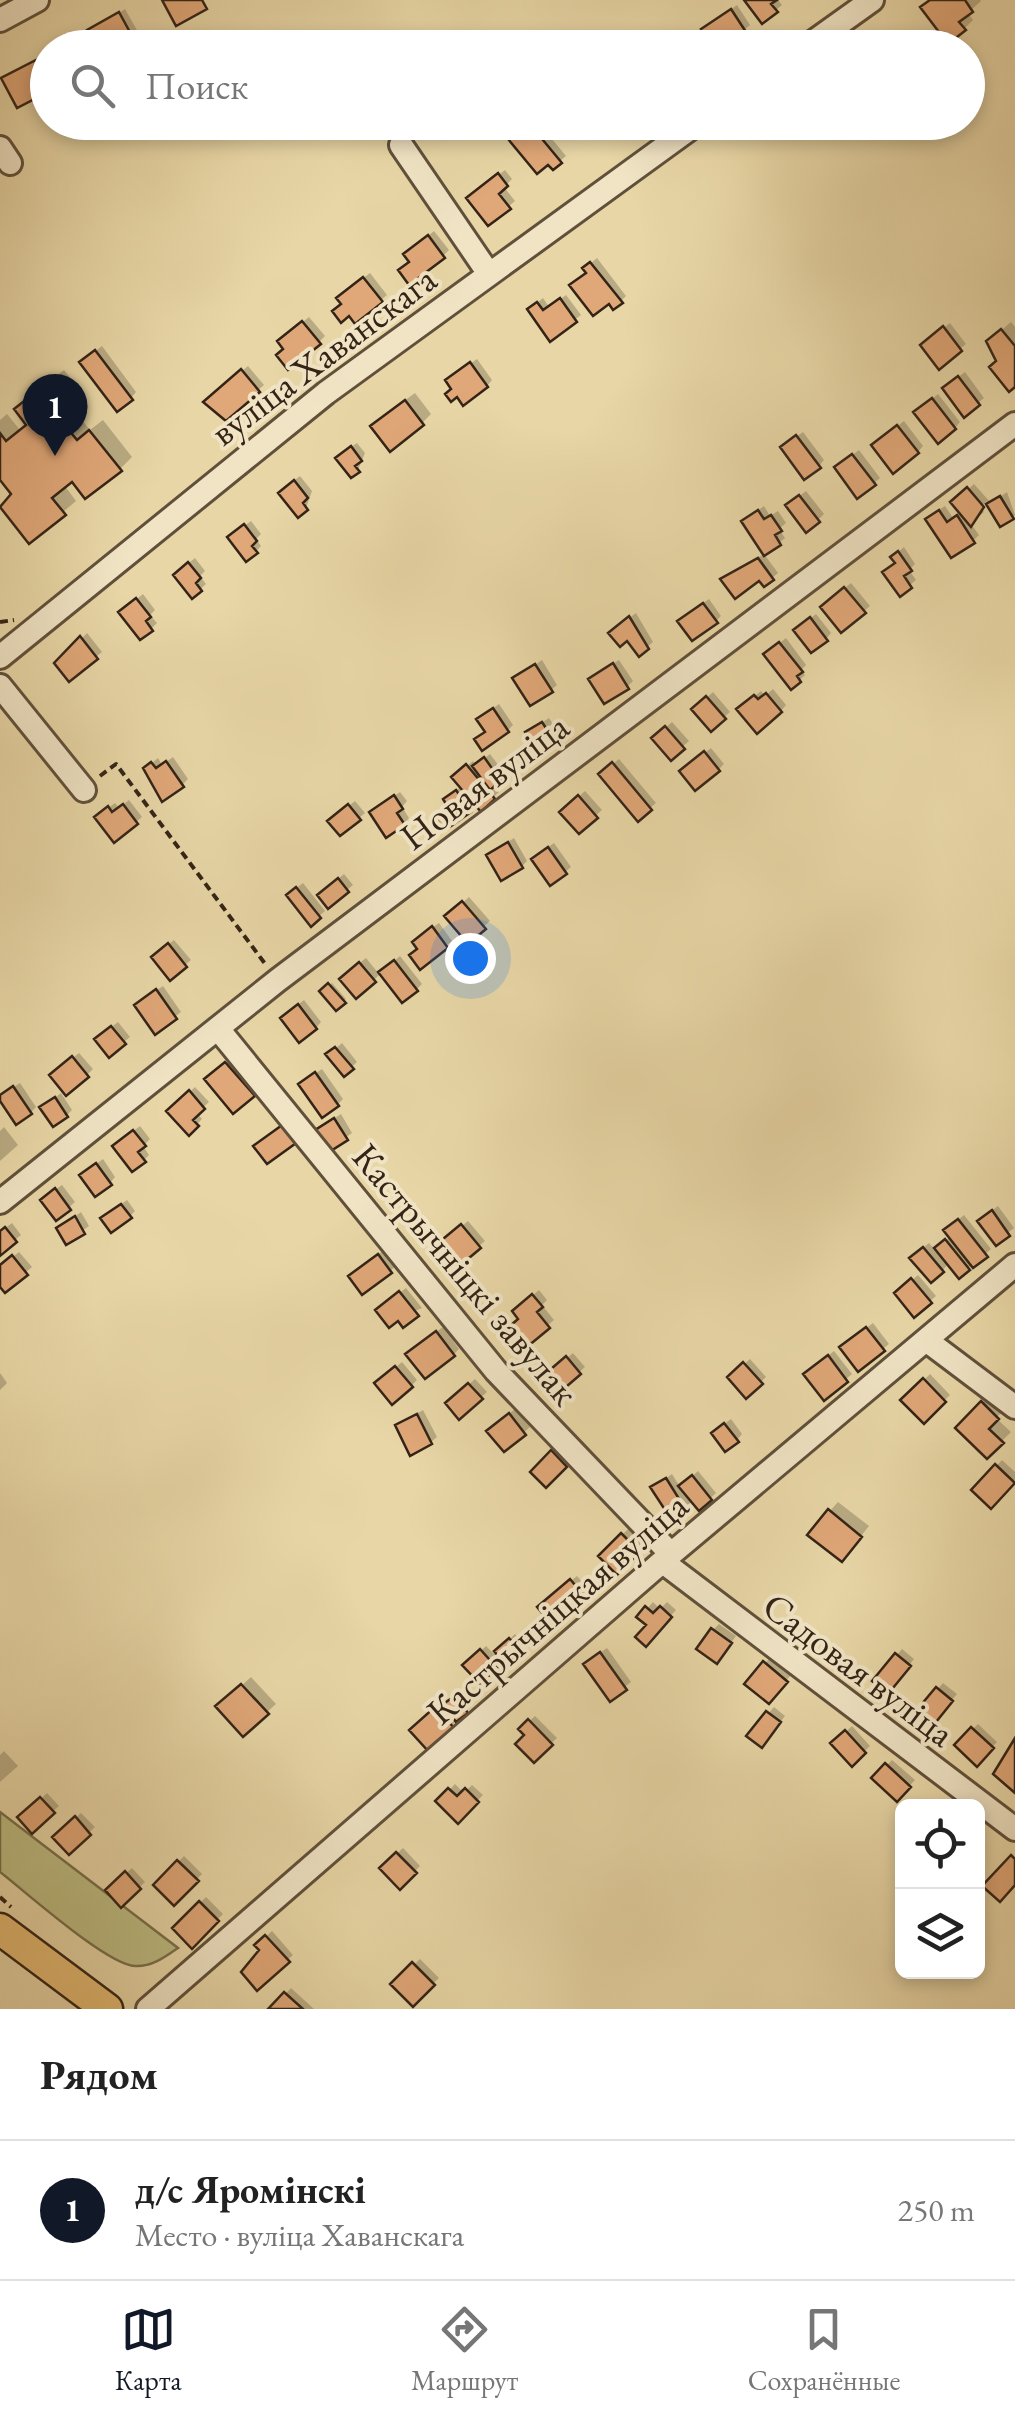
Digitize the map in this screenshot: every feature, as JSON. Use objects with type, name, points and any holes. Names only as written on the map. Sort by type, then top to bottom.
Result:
[{"type":"main road","points":[[0,1929],[107,2009]]},
{"type":"street","points":[[0,20],[37,0]]},
{"type":"street","points":[[826,30],[857,4]]},
{"type":"street","name":"вуліца Хаванскага","points":[[0,656],[326,393],[674,140]]},
{"type":"street","points":[[401,145],[489,274]]},
{"type":"street","name":"Новая вуліца","points":[[0,1202],[278,980],[1015,424]]},
{"type":"street","points":[[0,686],[84,790]]},
{"type":"street","name":"Кастрычніцкі завулак","points":[[218,1030],[496,1371],[667,1558]]},
{"type":"street","name":"Кастрычніцкая вуліца","points":[[148,2009],[667,1558],[1015,1264]]},
{"type":"street","points":[[926,1340],[1015,1407]]},
{"type":"street","name":"Садовая вуліца","points":[[667,1558],[1015,1829]]},
{"type":"path","points":[[84,790],[116,764],[278,980]]},
{"type":"shaded area","points":[[0,1812],[178,1948],[153,1963],[135,1966],[106,1954],[67,1926],[0,1872]]},
{"type":"building","points":[[162,0],[202,0],[207,9],[176,26]]},
{"type":"building","points":[[744,0],[777,0],[771,4],[778,12],[762,24]]},
{"type":"building","points":[[930,0],[965,0],[973,12],[959,22],[966,30],[937,30],[920,7]]},
{"type":"building","points":[[731,9],[745,30],[702,30]]},
{"type":"building","points":[[119,12],[129,30],[87,30]]},
{"type":"building","points":[[30,63],[30,101],[17,108],[1,78]]},
{"type":"building","points":[[509,140],[543,140],[562,163],[553,170],[548,165],[537,174]]},
{"type":"building","points":[[498,173],[508,186],[499,194],[511,209],[488,226],[466,198]]},
{"type":"building","points":[[428,235],[445,258],[409,285],[398,270],[409,262],[403,254]]},
{"type":"building","points":[[590,262],[623,303],[613,310],[609,304],[593,316],[569,285],[586,273],[582,268]]},
{"type":"building","points":[[363,277],[383,302],[355,324],[349,316],[341,323],[332,311],[341,304],[336,298]]},
{"type":"building","points":[[560,298],[577,322],[550,342],[527,309],[537,302],[543,310]]},
{"type":"building","points":[[302,321],[321,344],[288,370],[276,355],[283,349],[277,341]]},
{"type":"building","points":[[943,326],[962,351],[939,370],[920,345]]},
{"type":"building","points":[[1001,329],[1015,346],[1015,387],[1009,392],[989,367],[996,361],[986,341]]},
{"type":"building","points":[[95,350],[133,400],[117,412],[79,362]]},
{"type":"building","points":[[470,362],[488,387],[463,406],[457,397],[451,402],[445,394],[451,389],[445,380]]},
{"type":"building","points":[[241,369],[260,392],[226,421],[203,402]]},
{"type":"building","points":[[958,376],[980,405],[964,418],[942,388]]},
{"type":"building","points":[[51,380],[77,413],[63,423],[77,440],[89,430],[122,471],[85,499],[72,482],[52,498],[66,515],[29,544],[0,507],[11,494],[0,480],[0,433],[6,441],[26,425],[14,409]]},
{"type":"building","points":[[932,398],[956,429],[938,444],[913,412]]},
{"type":"building","points":[[405,400],[424,425],[390,452],[370,426]]},
{"type":"building","points":[[897,425],[919,453],[893,474],[871,445]]},
{"type":"building","points":[[796,435],[821,468],[804,480],[780,447]]},
{"type":"building","points":[[351,446],[362,461],[355,466],[360,472],[351,478],[335,458]]},
{"type":"building","points":[[852,454],[876,485],[857,499],[834,467]]},
{"type":"building","points":[[294,480],[308,498],[303,503],[308,510],[298,518],[278,493]]},
{"type":"building","points":[[967,487],[984,507],[971,527],[950,502]]},
{"type":"building","points":[[799,495],[820,522],[806,533],[785,505]]},
{"type":"building","points":[[1000,496],[1014,519],[1000,527],[986,504]]},
{"type":"building","points":[[758,510],[764,519],[771,515],[782,531],[775,535],[781,545],[764,556],[741,521]]},
{"type":"building","points":[[939,510],[947,522],[957,515],[975,543],[951,558],[925,519]]},
{"type":"building","points":[[244,524],[257,541],[252,546],[258,553],[246,562],[227,537]]},
{"type":"building","points":[[898,551],[912,571],[904,576],[912,588],[900,597],[882,572],[895,563],[890,557]]},
{"type":"building","points":[[758,558],[774,580],[764,587],[759,581],[735,599],[720,579]]},
{"type":"building","points":[[188,562],[201,578],[196,583],[202,591],[192,599],[173,575]]},
{"type":"building","points":[[844,587],[866,613],[841,633],[820,607]]},
{"type":"building","points":[[136,598],[151,617],[146,621],[153,631],[140,640],[118,612]]},
{"type":"building","points":[[703,603],[718,623],[692,641],[677,621]]},
{"type":"building","points":[[629,616],[649,649],[639,657],[627,641],[620,647],[608,633]]},
{"type":"building","points":[[810,617],[828,641],[811,653],[793,630]]},
{"type":"building","points":[[80,636],[98,659],[69,682],[54,663]]},
{"type":"building","points":[[779,642],[803,672],[797,676],[801,682],[791,690],[763,654]]},
{"type":"building","points":[[613,663],[629,689],[604,704],[588,679]]},
{"type":"building","points":[[535,664],[553,692],[530,706],[512,678]]},
{"type":"building","points":[[766,693],[782,712],[757,734],[736,709],[754,695],[758,699]]},
{"type":"building","points":[[706,696],[726,719],[711,732],[691,709]]},
{"type":"building","points":[[493,708],[509,732],[482,751],[474,739],[485,732],[476,719]]},
{"type":"building","points":[[542,722],[557,745],[539,755],[525,732]]},
{"type":"building","points":[[665,726],[685,749],[671,761],[651,738]]},
{"type":"building","points":[[704,751],[720,771],[695,791],[679,771]]},
{"type":"building","points":[[484,757],[501,781],[490,790],[472,766]]},
{"type":"building","points":[[166,761],[184,787],[162,802],[143,768],[151,762],[156,768]]},
{"type":"building","points":[[612,762],[652,810],[638,822],[598,774]]},
{"type":"building","points":[[466,764],[495,799],[481,812],[451,777]]},
{"type":"building","points":[[456,790],[471,812],[444,831],[434,816],[448,807],[443,799]]},
{"type":"building","points":[[394,795],[403,809],[397,813],[405,825],[386,838],[369,812]]},
{"type":"building","points":[[578,795],[598,818],[579,834],[559,812]]},
{"type":"building","points":[[123,804],[138,824],[114,843],[94,817],[108,806],[112,812]]},
{"type":"building","points":[[348,804],[361,820],[340,836],[327,821]]},
{"type":"building","points":[[508,842],[523,868],[501,881],[486,855]]},
{"type":"building","points":[[548,847],[567,874],[550,886],[531,859]]},
{"type":"building","points":[[338,878],[349,892],[328,909],[317,895]]},
{"type":"building","points":[[296,887],[321,918],[311,927],[286,895]]},
{"type":"building","points":[[462,901],[486,929],[468,944],[444,916]]},
{"type":"building","points":[[432,926],[448,948],[420,970],[409,955],[417,949],[412,942]]},
{"type":"building","points":[[168,943],[187,967],[170,981],[151,957]]},
{"type":"building","points":[[394,960],[418,991],[402,1003],[378,972]]},
{"type":"building","points":[[359,962],[376,982],[356,999],[339,979]]},
{"type":"building","points":[[328,983],[346,1003],[336,1011],[319,991]]},
{"type":"building","points":[[156,989],[177,1019],[155,1035],[134,1005]]},
{"type":"building","points":[[298,1004],[317,1029],[299,1043],[280,1018]]},
{"type":"building","points":[[111,1026],[126,1044],[109,1058],[94,1039]]},
{"type":"building","points":[[335,1047],[354,1069],[344,1077],[325,1054]]},
{"type":"building","points":[[72,1056],[89,1077],[66,1096],[49,1075]]},
{"type":"building","points":[[225,1062],[255,1096],[233,1114],[204,1079]]},
{"type":"building","points":[[315,1072],[339,1106],[322,1118],[298,1084]]},
{"type":"building","points":[[13,1086],[32,1114],[16,1125],[0,1101],[0,1095]]},
{"type":"building","points":[[189,1090],[205,1109],[193,1120],[199,1126],[189,1136],[166,1111]]},
{"type":"building","points":[[55,1097],[68,1117],[53,1127],[39,1107]]},
{"type":"building","points":[[334,1118],[348,1140],[326,1154],[312,1132]]},
{"type":"building","points":[[285,1123],[299,1141],[267,1164],[253,1146]]},
{"type":"building","points":[[133,1130],[146,1146],[138,1152],[146,1162],[132,1172],[112,1146]]},
{"type":"building","points":[[96,1163],[112,1185],[95,1197],[79,1175]]},
{"type":"building","points":[[55,1188],[71,1210],[56,1221],[40,1200]]},
{"type":"building","points":[[121,1204],[132,1218],[111,1233],[100,1218]]},
{"type":"building","points":[[992,1210],[1010,1236],[996,1246],[977,1221]]},
{"type":"building","points":[[75,1216],[85,1234],[66,1245],[56,1228]]},
{"type":"building","points":[[958,1219],[988,1257],[973,1268],[943,1230]]},
{"type":"building","points":[[461,1224],[481,1248],[457,1268],[437,1244]]},
{"type":"building","points":[[5,1227],[17,1242],[0,1256],[0,1231]]},
{"type":"building","points":[[945,1239],[970,1270],[959,1279],[934,1248]]},
{"type":"building","points":[[923,1247],[944,1272],[931,1283],[909,1258]]},
{"type":"building","points":[[378,1254],[392,1273],[362,1295],[348,1276]]},
{"type":"building","points":[[12,1255],[28,1275],[5,1293],[0,1287],[0,1265]]},
{"type":"building","points":[[911,1278],[932,1303],[914,1318],[894,1293]]},
{"type":"building","points":[[399,1291],[419,1316],[403,1328],[398,1321],[389,1328],[375,1310]]},
{"type":"building","points":[[532,1294],[543,1307],[537,1312],[550,1328],[527,1347],[510,1326],[518,1319],[512,1311]]},
{"type":"building","points":[[866,1327],[885,1351],[858,1372],[839,1347]]},
{"type":"building","points":[[436,1331],[455,1356],[425,1379],[405,1354]]},
{"type":"building","points":[[828,1355],[848,1382],[824,1401],[803,1374]]},
{"type":"building","points":[[566,1356],[581,1374],[559,1393],[544,1375]]},
{"type":"building","points":[[743,1362],[763,1384],[746,1399],[727,1377]]},
{"type":"building","points":[[395,1366],[413,1387],[392,1405],[374,1383]]},
{"type":"building","points":[[923,1378],[946,1402],[924,1424],[900,1400]]},
{"type":"building","points":[[468,1383],[483,1399],[459,1420],[445,1403]]},
{"type":"building","points":[[981,1401],[999,1419],[989,1429],[1004,1443],[987,1459],[955,1428]]},
{"type":"building","points":[[509,1413],[526,1435],[504,1452],[486,1431]]},
{"type":"building","points":[[417,1414],[432,1444],[410,1456],[395,1425]]},
{"type":"building","points":[[724,1423],[739,1442],[725,1452],[711,1433]]},
{"type":"building","points":[[551,1450],[567,1467],[546,1488],[530,1472]]},
{"type":"building","points":[[995,1464],[1015,1483],[991,1509],[971,1490]]},
{"type":"building","points":[[692,1475],[712,1500],[699,1511],[678,1486]]},
{"type":"building","points":[[666,1478],[686,1510],[671,1519],[650,1487]]},
{"type":"building","points":[[828,1509],[862,1537],[842,1562],[807,1535]]},
{"type":"building","points":[[621,1533],[640,1552],[617,1575],[598,1556]]},
{"type":"building","points":[[570,1579],[586,1598],[552,1625],[537,1607]]},
{"type":"building","points":[[645,1606],[653,1613],[660,1606],[672,1617],[646,1647],[635,1637],[646,1625],[636,1617]]},
{"type":"building","points":[[711,1628],[732,1643],[717,1664],[696,1649]]},
{"type":"building","points":[[509,1638],[524,1655],[509,1668],[494,1651]]},
{"type":"building","points":[[480,1649],[497,1668],[480,1684],[462,1665]]},
{"type":"building","points":[[600,1652],[627,1690],[610,1702],[583,1664]]},
{"type":"building","points":[[895,1653],[911,1666],[888,1694],[872,1681]]},
{"type":"building","points":[[763,1661],[788,1682],[769,1704],[744,1684]]},
{"type":"building","points":[[241,1684],[269,1714],[243,1737],[215,1706]]},
{"type":"building","points":[[936,1687],[953,1701],[932,1727],[915,1712]]},
{"type":"building","points":[[455,1696],[468,1713],[456,1722],[443,1704]]},
{"type":"building","points":[[435,1707],[455,1729],[429,1752],[409,1730]]},
{"type":"building","points":[[766,1711],[781,1722],[762,1748],[746,1736]]},
{"type":"building","points":[[528,1719],[553,1745],[534,1763],[515,1744],[524,1735],[518,1729]]},
{"type":"building","points":[[971,1727],[994,1748],[977,1767],[954,1745]]},
{"type":"building","points":[[845,1730],[866,1753],[852,1767],[830,1743]]},
{"type":"building","points":[[1015,1738],[1015,1793],[993,1774]]},
{"type":"building","points":[[885,1763],[911,1787],[895,1800],[871,1778]]},
{"type":"building","points":[[448,1788],[457,1796],[465,1788],[479,1802],[458,1824],[435,1801]]},
{"type":"building","points":[[40,1797],[55,1813],[32,1834],[17,1817]]},
{"type":"building","points":[[75,1816],[91,1835],[69,1855],[52,1837]]},
{"type":"building","points":[[396,1852],[417,1873],[400,1890],[379,1868]]},
{"type":"building","points":[[1011,1855],[1015,1859],[1015,1885],[1000,1902],[985,1889],[985,1883]]},
{"type":"building","points":[[177,1860],[199,1881],[174,1906],[153,1885]]},
{"type":"building","points":[[125,1871],[141,1889],[121,1908],[105,1890]]},
{"type":"building","points":[[199,1901],[219,1921],[192,1949],[172,1928]]},
{"type":"building","points":[[265,1935],[290,1962],[257,1991],[241,1972],[259,1950],[254,1945]]},
{"type":"building","points":[[412,1962],[435,1985],[413,2007],[390,1984]]},
{"type":"building","points":[[284,1992],[303,2009],[268,2009]]},
{"type":"place","name":"д/с Яромінскі","points":[[55,456]]}]
